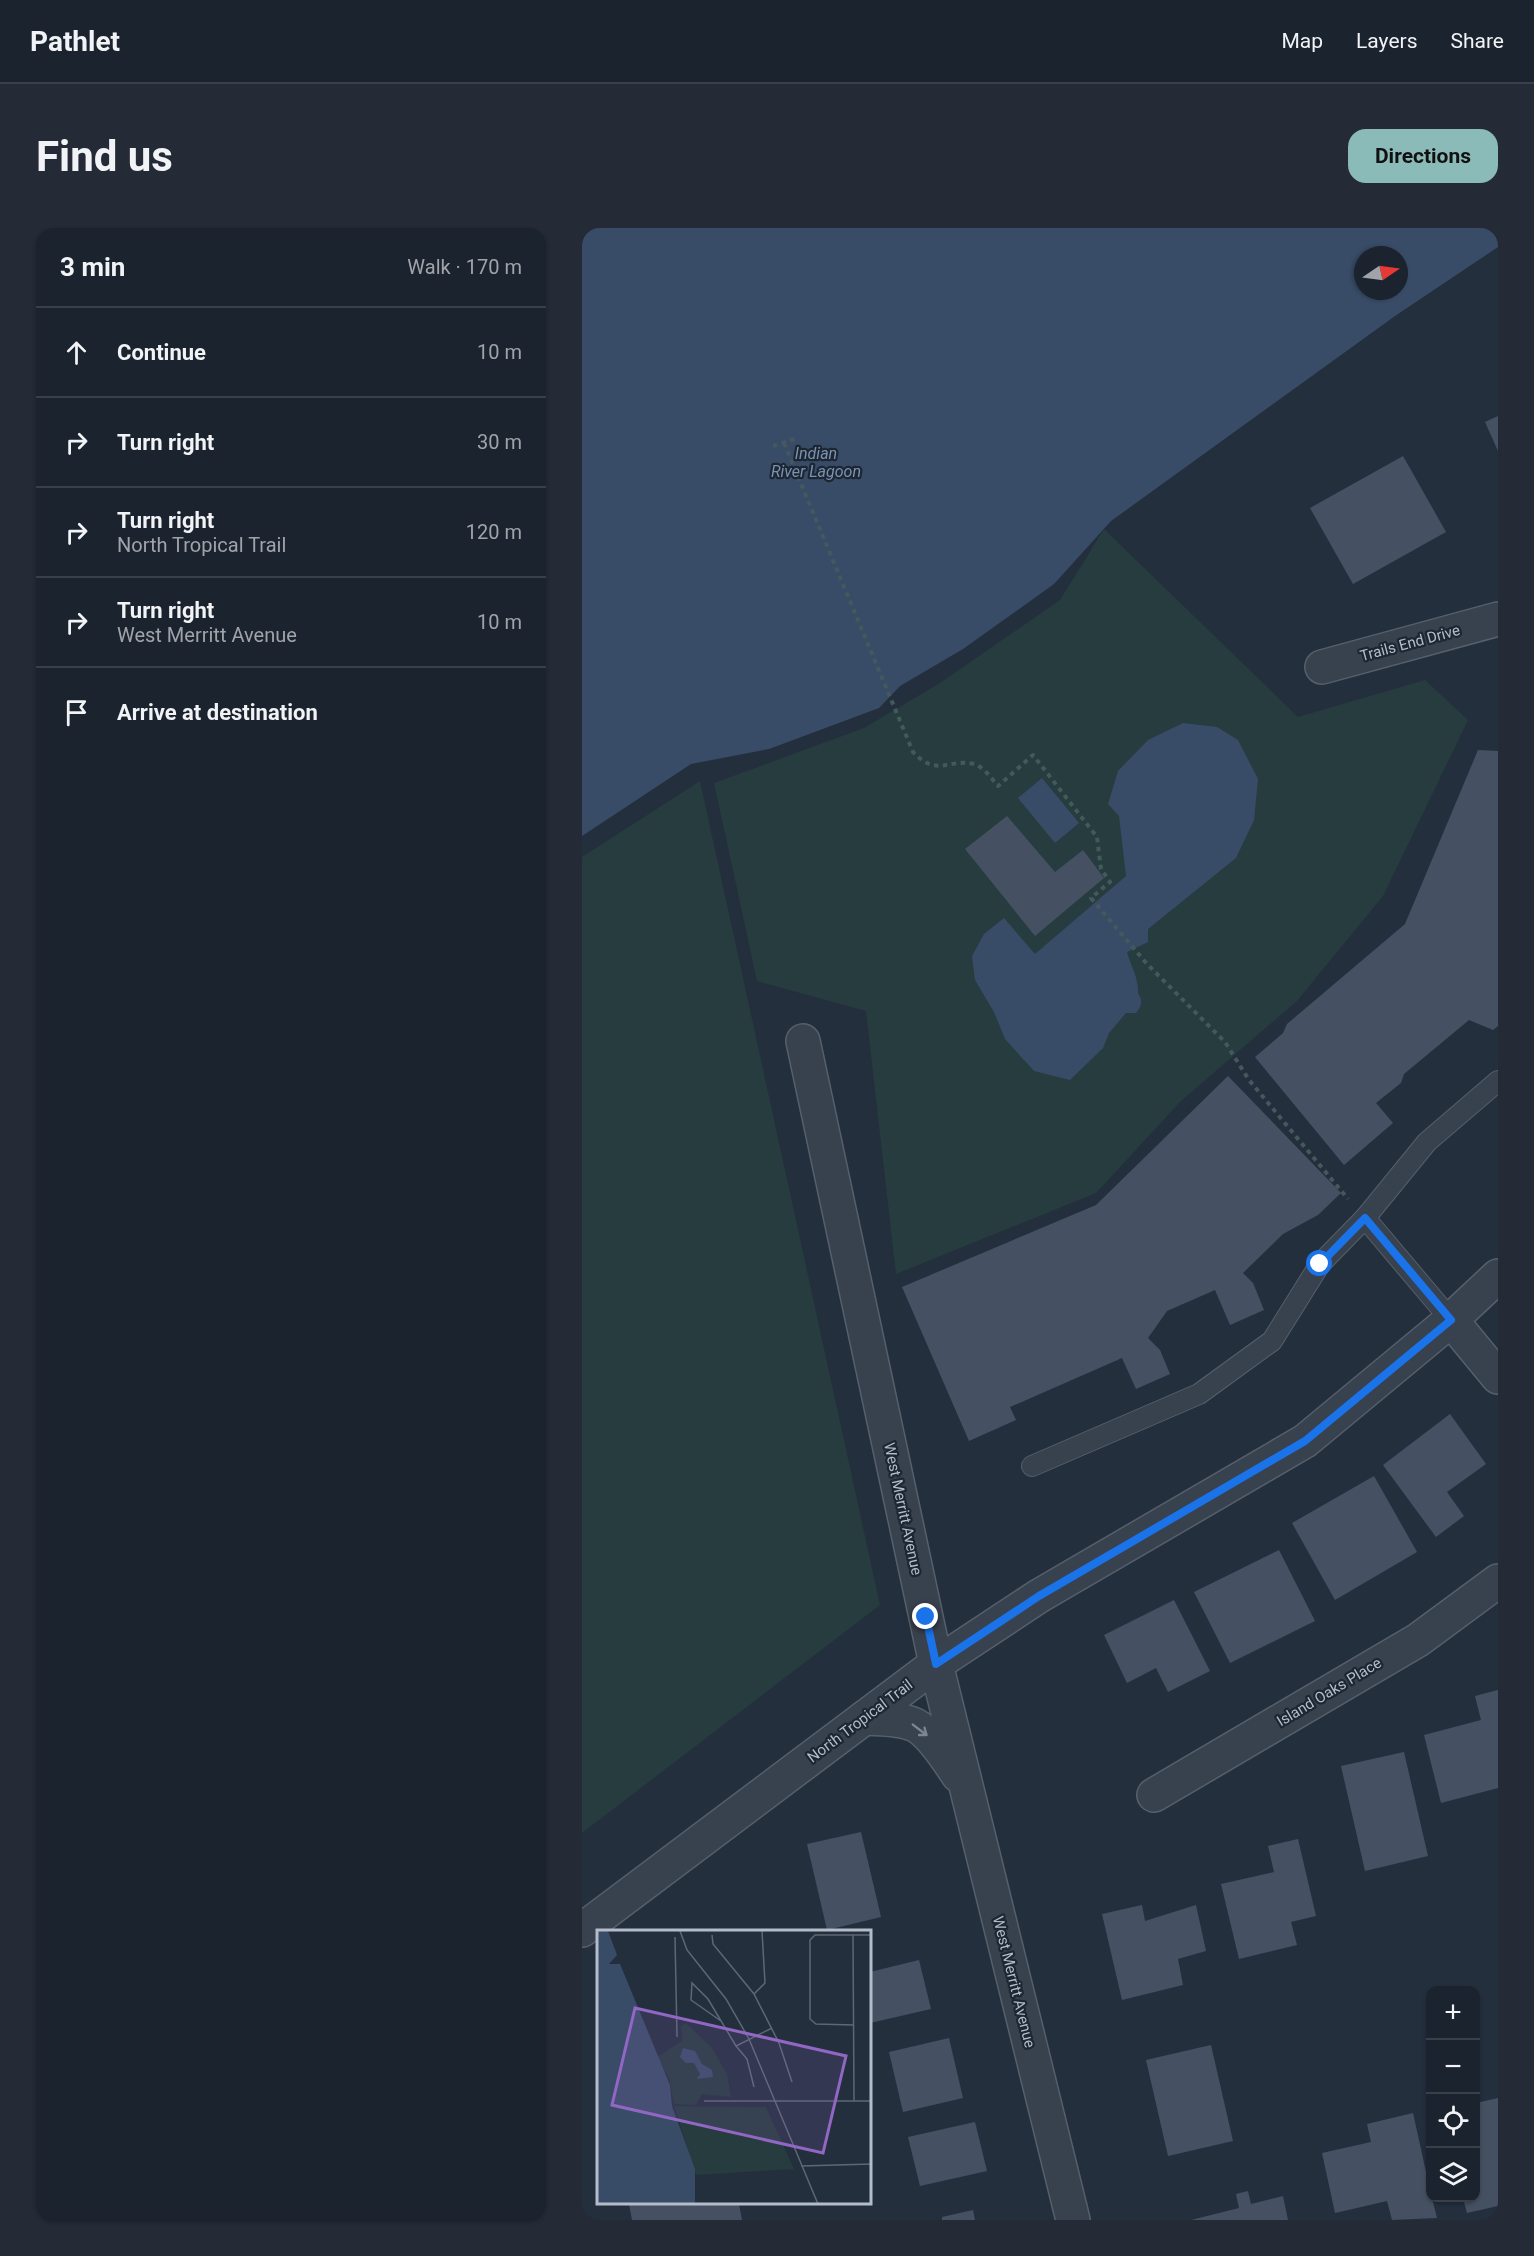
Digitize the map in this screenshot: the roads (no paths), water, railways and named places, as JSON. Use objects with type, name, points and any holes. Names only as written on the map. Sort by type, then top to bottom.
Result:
[{"type":"street","name":"Trails End Drive","points":[[1322,667],[1498,619]]},
{"type":"street","name":"West Merritt Avenue","points":[[803,1041],[936,1664],[1073,2220]]},
{"type":"street","name":"North Tropical Trail","points":[[582,1930],[936,1664],[1039,1596],[1305,1441],[1451,1320],[1498,1276]]},
{"type":"street","points":[[1451,1320],[1498,1377]]},
{"type":"street","name":"Island Oaks Place","points":[[1154,1795],[1418,1640],[1498,1581]]},
{"type":"street","points":[[864,1719],[899,1720],[917,1726],[935,1744],[965,1784]]},
{"type":"lane","points":[[1032,1466],[1198,1394],[1272,1341],[1320,1264],[1365,1218],[1428,1142],[1498,1081]]},
{"type":"lane","points":[[1365,1218],[1451,1320]]},
{"type":"water","name":"Indian River Lagoon","points":[[582,228],[1498,228],[1498,247],[1395,316],[1111,521],[1054,584],[963,649],[900,686],[879,708],[769,749],[691,764],[582,836]]},
{"type":"water","points":[[1183,723],[1217,727],[1238,740],[1258,779],[1254,820],[1236,858],[1148,929],[1148,942],[1127,952],[1141,1001],[1141,1006],[1136,1013],[1126,1013],[1109,1033],[1103,1048],[1070,1080],[1034,1071],[1005,1039],[994,1012],[975,980],[972,956],[984,934],[1004,918],[1035,954],[1126,876],[1119,816],[1108,804],[1118,771],[1148,740]]},
{"type":"water","points":[[1042,778],[1079,823],[1055,843],[1018,798]]}]
